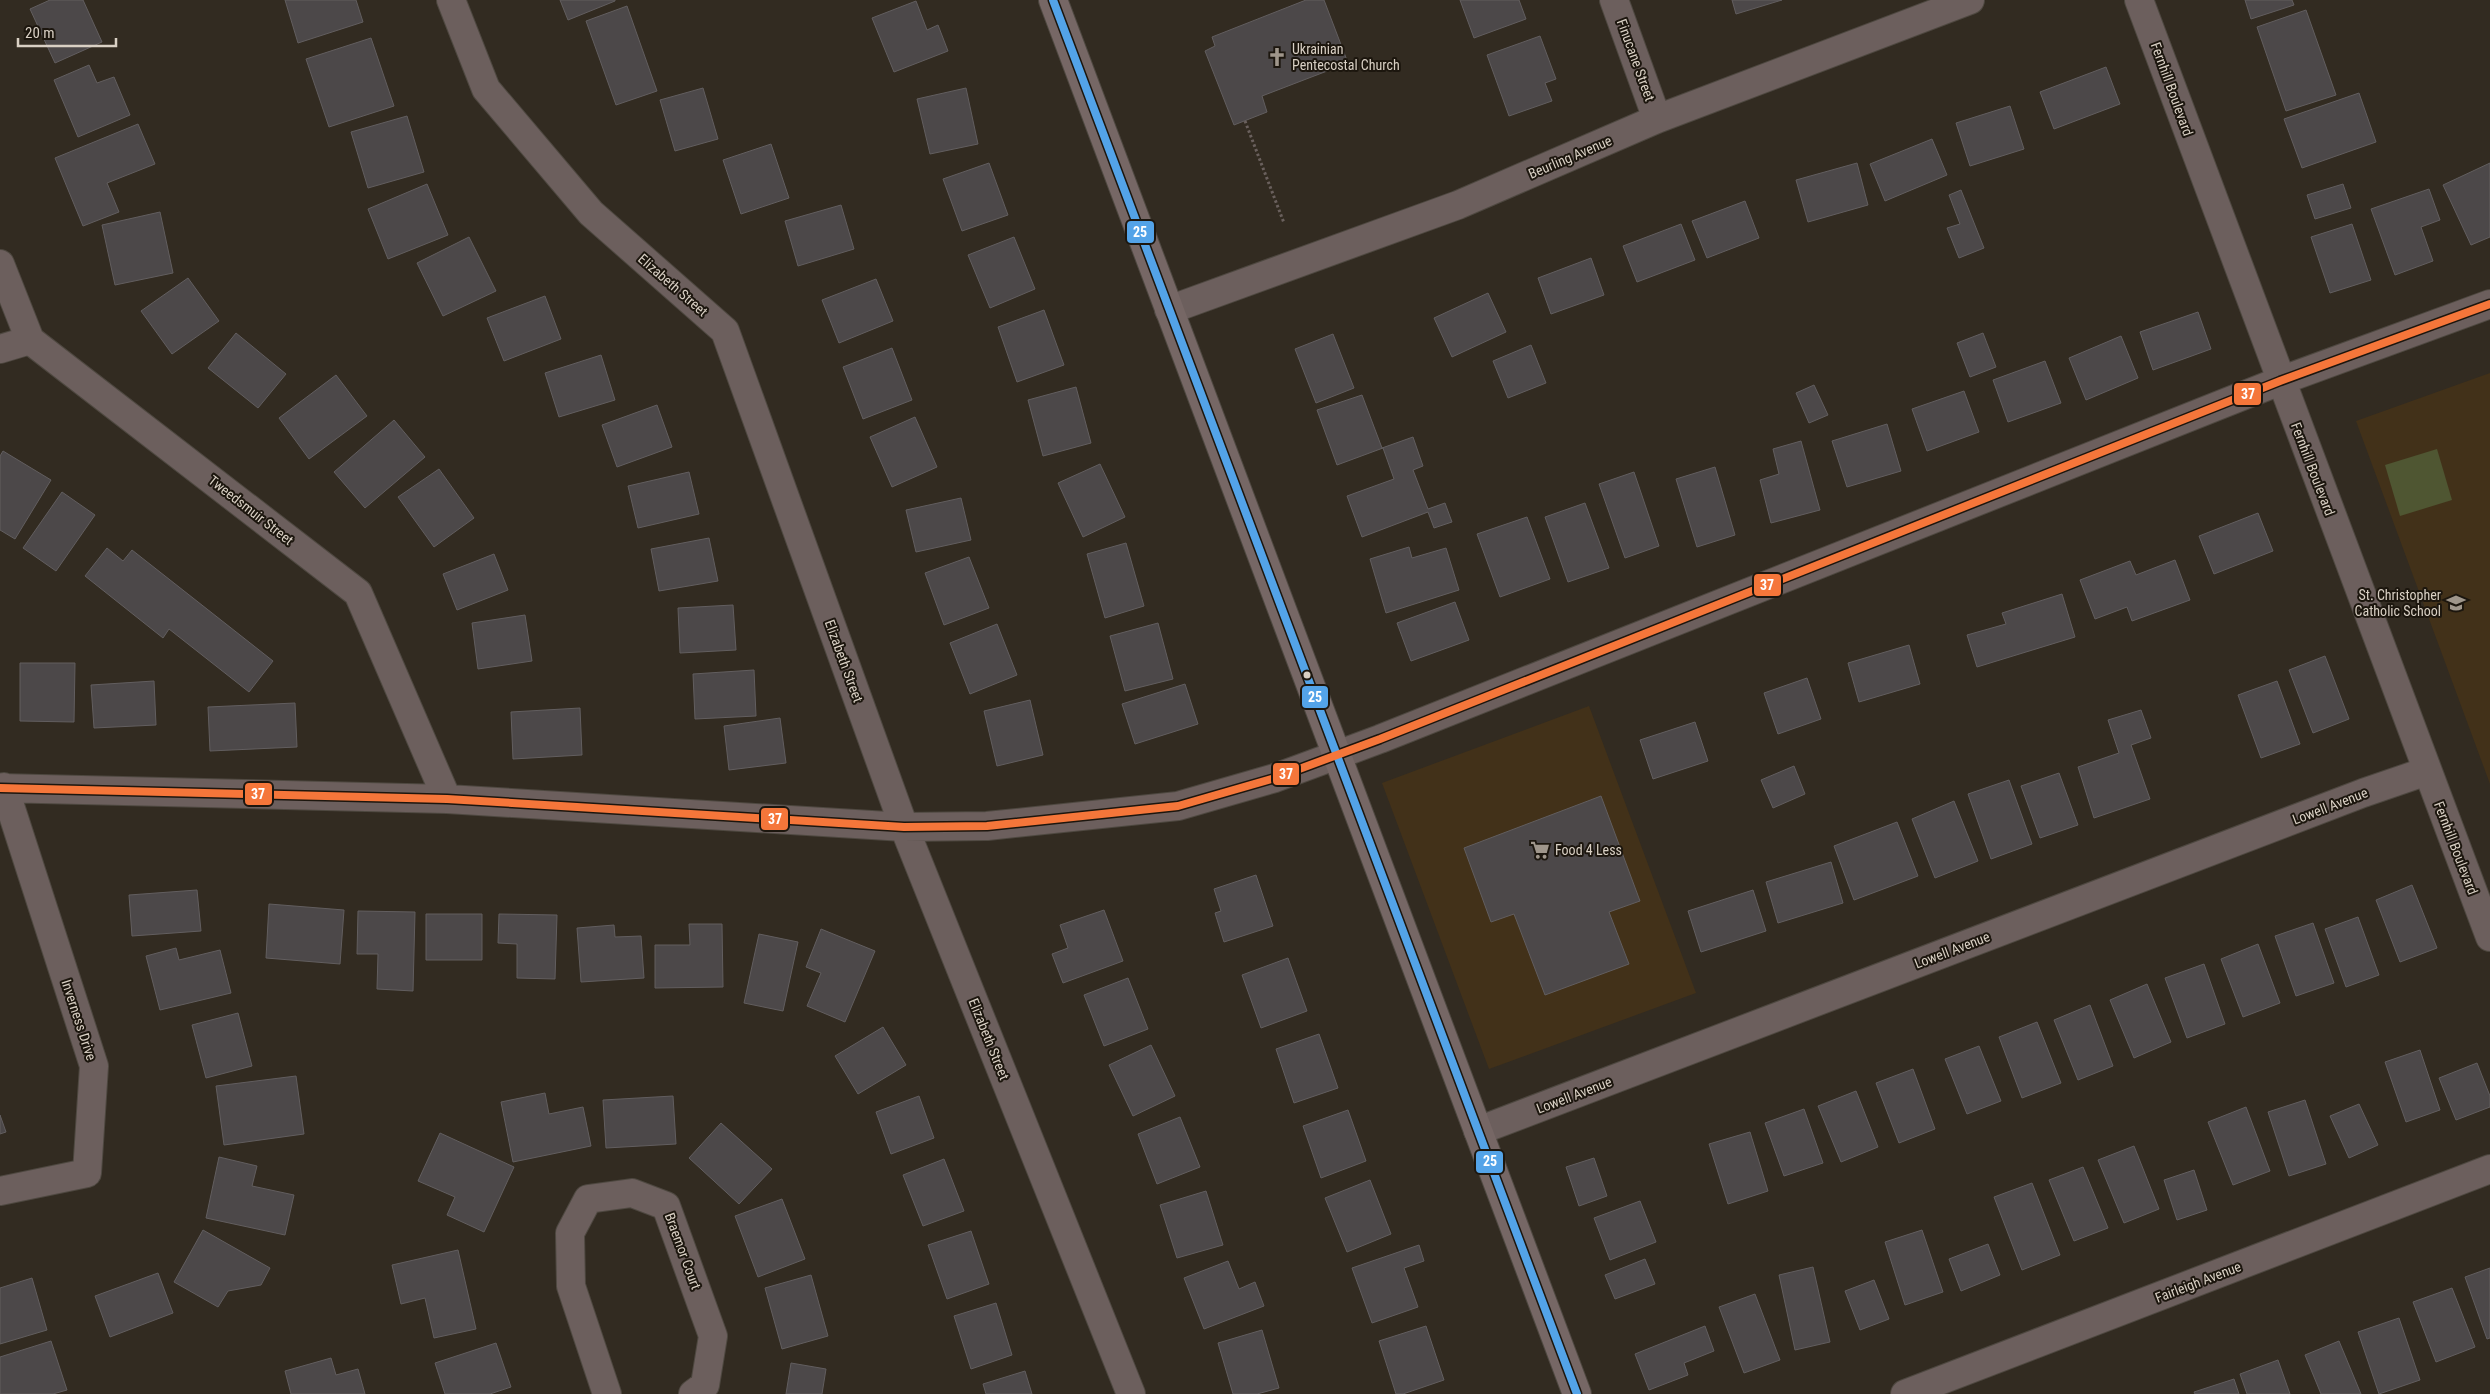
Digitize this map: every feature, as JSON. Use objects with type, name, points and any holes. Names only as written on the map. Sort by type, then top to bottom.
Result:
[{"type":"main road","points":[[1052,0],[1577,1394]]},
{"type":"street","name":"Elizabeth Street","points":[[451,0],[486,90],[591,213],[725,331],[904,827],[1131,1394]]},
{"type":"street","name":"Finucane Street","points":[[1614,0],[1658,119]]},
{"type":"street","name":"Beurling Avenue","points":[[1169,310],[1458,205],[1658,119],[1970,0]]},
{"type":"street","name":"Fernhill Boulevard","points":[[2139,0],[2280,381],[2490,937]]},
{"type":"street","points":[[0,264],[30,340],[0,349]]},
{"type":"street","points":[[2,787],[446,799],[904,827],[987,826],[1178,806],[1275,778],[1336,755],[1547,674],[2280,381],[2490,304]]},
{"type":"street","name":"Tweedsmuir Street","points":[[30,340],[358,593],[446,799]]},
{"type":"street","name":"Lowell Avenue","points":[[1478,1132],[2345,800],[2427,771]]},
{"type":"street","name":"Inverness Drive","points":[[0,1191],[87,1173],[94,1066],[2,787]]},
{"type":"street","name":"Fairleigh Avenue","points":[[1905,1394],[2490,1169]]},
{"type":"street","name":"Braemor Court","points":[[607,1394],[571,1286],[570,1233],[588,1199],[632,1192],[666,1206],[713,1336],[705,1385],[692,1394]]},
{"type":"path","points":[[1245,121],[1284,223]]},
{"type":"shaded area","name":"St. Christopher Catholic School","points":[[2490,373],[2490,784],[2356,421]]},
{"type":"shaded area","points":[[1589,706],[1696,993],[1489,1069],[1382,783]]},
{"type":"green space","points":[[2437,449],[2452,500],[2400,516],[2385,465]]},
{"type":"building","points":[[50,0],[83,0],[102,42],[55,63],[30,9]]},
{"type":"building","points":[[285,0],[356,0],[363,22],[298,43]]},
{"type":"building","points":[[560,0],[615,0],[615,1],[568,20]]},
{"type":"building","name":"Ukrainian Pentecostal Church","points":[[1306,0],[1324,0],[1348,63],[1262,96],[1267,112],[1234,125],[1205,51],[1215,46],[1212,37]]},
{"type":"building","points":[[1460,0],[1519,0],[1526,19],[1474,38]]},
{"type":"building","points":[[1732,0],[1782,0],[1736,14]]},
{"type":"building","points":[[2245,0],[2292,0],[2294,5],[2251,19]]},
{"type":"building","points":[[916,1],[927,30],[938,25],[948,51],[894,72],[872,18]]},
{"type":"building","points":[[627,6],[657,91],[616,105],[586,21]]},
{"type":"building","points":[[2306,10],[2336,95],[2286,111],[2257,27]]},
{"type":"building","points":[[1540,36],[1556,79],[1545,83],[1552,101],[1509,116],[1487,55]]},
{"type":"building","points":[[371,38],[394,106],[329,127],[306,59]]},
{"type":"building","points":[[89,65],[97,83],[114,77],[130,115],[78,137],[54,80]]},
{"type":"building","points":[[2106,67],[2120,104],[2054,129],[2040,92]]},
{"type":"building","points":[[703,88],[718,139],[675,151],[660,100]]},
{"type":"building","points":[[966,88],[978,144],[930,154],[917,99]]},
{"type":"building","points":[[2359,93],[2376,142],[2302,168],[2284,119]]},
{"type":"building","points":[[2010,106],[2024,149],[1970,166],[1956,123]]},
{"type":"building","points":[[407,116],[424,172],[368,188],[351,132]]},
{"type":"building","points":[[138,124],[155,164],[107,183],[119,212],[83,226],[55,158]]},
{"type":"building","points":[[1932,139],[1947,175],[1885,201],[1870,164]]},
{"type":"building","points":[[771,144],[789,198],[741,214],[723,160]]},
{"type":"building","points":[[989,163],[1008,215],[962,231],[943,179]]},
{"type":"building","points":[[1857,163],[1868,205],[1808,222],[1796,180]]},
{"type":"building","points":[[2490,163],[2490,237],[2471,245],[2443,185]]},
{"type":"building","points":[[427,184],[448,235],[388,259],[368,209]]},
{"type":"building","points":[[2343,184],[2351,208],[2315,219],[2307,195]]},
{"type":"building","points":[[2429,189],[2440,220],[2421,227],[2433,261],[2395,275],[2371,209]]},
{"type":"building","points":[[1961,190],[1984,248],[1959,258],[1947,228],[1960,224],[1949,195]]},
{"type":"building","points":[[1745,201],[1759,238],[1707,258],[1692,221]]},
{"type":"building","points":[[841,205],[854,249],[798,266],[785,221]]},
{"type":"building","points":[[160,212],[173,273],[115,285],[102,225]]},
{"type":"building","points":[[1681,224],[1695,260],[1637,282],[1623,246]]},
{"type":"building","points":[[2352,224],[2371,280],[2330,293],[2311,237]]},
{"type":"building","points":[[469,237],[496,291],[443,316],[417,263]]},
{"type":"building","points":[[1014,237],[1035,289],[990,308],[968,255]]},
{"type":"building","points":[[1591,258],[1604,295],[1551,314],[1538,278]]},
{"type":"building","points":[[188,278],[219,321],[172,354],[141,311]]},
{"type":"building","points":[[876,279],[893,321],[839,343],[822,300]]},
{"type":"building","points":[[1488,293],[1506,332],[1452,357],[1434,318]]},
{"type":"building","points":[[545,296],[561,339],[504,361],[487,318]]},
{"type":"building","points":[[1044,310],[1064,365],[1017,382],[998,327]]},
{"type":"building","points":[[2198,312],[2211,349],[2153,370],[2140,332]]},
{"type":"building","points":[[236,333],[286,374],[258,408],[208,368]]},
{"type":"building","points":[[1983,333],[1996,367],[1970,377],[1957,343]]},
{"type":"building","points":[[1333,334],[1354,388],[1316,403],[1295,349]]},
{"type":"building","points":[[2121,336],[2138,378],[2086,400],[2069,358]]},
{"type":"building","points":[[1531,345],[1546,383],[1508,398],[1493,361]]},
{"type":"building","points":[[892,348],[912,400],[863,419],[843,367]]},
{"type":"building","points":[[601,355],[615,400],[559,417],[545,373]]},
{"type":"building","points":[[2045,361],[2061,403],[2008,422],[1993,380]]},
{"type":"building","points":[[336,375],[367,416],[309,459],[279,418]]},
{"type":"building","points":[[1814,385],[1828,415],[1809,423],[1796,393]]},
{"type":"building","points":[[1076,387],[1091,443],[1043,456],[1028,400]]},
{"type":"building","points":[[1964,391],[1979,432],[1927,451],[1912,409]]},
{"type":"building","points":[[1362,395],[1382,448],[1413,437],[1423,466],[1413,470],[1428,509],[1445,503],[1452,522],[1434,528],[1428,512],[1362,537],[1347,496],[1394,479],[1383,448],[1337,465],[1317,410]]},
{"type":"building","points":[[657,405],[672,447],[617,467],[602,425]]},
{"type":"building","points":[[915,417],[937,467],[892,487],[870,437]]},
{"type":"building","points":[[394,420],[425,457],[365,508],[334,472]]},
{"type":"building","points":[[1887,424],[1901,471],[1847,487],[1832,441]]},
{"type":"building","points":[[1801,441],[1820,510],[1771,523],[1760,480],[1779,474],[1773,449]]},
{"type":"building","points":[[3,451],[51,480],[15,539],[0,530],[0,456]]},
{"type":"building","points":[[1100,464],[1125,517],[1083,537],[1058,483]]},
{"type":"building","points":[[1715,467],[1735,535],[1697,547],[1676,479]]},
{"type":"building","points":[[439,469],[474,518],[434,547],[398,497]]},
{"type":"building","points":[[689,472],[699,514],[638,528],[628,486]]},
{"type":"building","points":[[1634,472],[1659,546],[1625,558],[1599,484]]},
{"type":"building","points":[[62,492],[95,515],[56,571],[23,548]]},
{"type":"building","points":[[961,498],[971,540],[916,552],[906,510]]},
{"type":"building","points":[[1585,503],[1609,568],[1568,582],[1545,517]]},
{"type":"building","points":[[2258,513],[2273,551],[2214,574],[2199,536]]},
{"type":"building","points":[[1527,517],[1550,579],[1500,597],[1477,534]]},
{"type":"building","points":[[709,538],[718,581],[659,591],[651,549]]},
{"type":"building","points":[[1126,543],[1144,606],[1105,618],[1087,554]]},
{"type":"building","points":[[1409,547],[1412,558],[1446,548],[1459,590],[1386,613],[1370,559]]},
{"type":"building","points":[[107,548],[123,561],[132,550],[273,661],[249,692],[169,629],[163,638],[85,576]]},
{"type":"building","points":[[494,554],[508,590],[457,610],[443,574]]},
{"type":"building","points":[[969,557],[989,608],[944,625],[925,573]]},
{"type":"building","points":[[2175,560],[2190,600],[2132,621],[2127,607],[2095,619],[2080,580],[2130,561],[2136,575]]},
{"type":"building","points":[[2062,594],[2075,637],[1977,667],[1967,635],[2006,624],[2002,613]]},
{"type":"building","points":[[1455,602],[1469,640],[1411,661],[1397,623]]},
{"type":"building","points":[[733,605],[736,650],[680,653],[678,608]]},
{"type":"building","points":[[525,615],[532,661],[478,669],[472,623]]},
{"type":"building","points":[[1158,623],[1173,679],[1125,691],[1110,636]]},
{"type":"building","points":[[997,624],[1017,675],[970,694],[950,643]]},
{"type":"building","points":[[1909,645],[1920,684],[1859,702],[1848,663]]},
{"type":"building","points":[[2325,656],[2349,719],[2313,733],[2289,670]]},
{"type":"building","points":[[20,663],[75,663],[74,722],[20,721]]},
{"type":"building","points":[[754,670],[756,716],[695,719],[693,674]]},
{"type":"building","points":[[1807,678],[1821,719],[1778,734],[1764,693]]},
{"type":"building","points":[[154,681],[156,725],[94,728],[91,685]]},
{"type":"building","points":[[2277,681],[2300,744],[2261,758],[2238,695]]},
{"type":"building","points":[[1185,684],[1198,724],[1135,744],[1122,704]]},
{"type":"building","points":[[1030,700],[1043,755],[997,766],[984,711]]},
{"type":"building","points":[[295,703],[297,747],[210,751],[208,707]]},
{"type":"building","points":[[580,708],[582,755],[513,759],[511,712]]},
{"type":"building","points":[[2141,710],[2151,738],[2131,745],[2150,799],[2094,818],[2078,767],[2119,753],[2108,720]]},
{"type":"building","points":[[780,718],[786,763],[729,770],[724,726]]},
{"type":"building","points":[[1695,722],[1708,761],[1653,779],[1640,740]]},
{"type":"building","points":[[1794,766],[1805,794],[1773,808],[1761,780]]},
{"type":"building","points":[[2059,773],[2078,825],[2040,838],[2021,786]]},
{"type":"building","points":[[2009,780],[2032,844],[1991,859],[1968,794]]},
{"type":"building","points":[[1601,796],[1640,901],[1609,912],[1629,964],[1545,995],[1514,914],[1491,922],[1464,848]]},
{"type":"building","points":[[1954,801],[1978,861],[1935,878],[1912,819]]},
{"type":"building","points":[[1897,822],[1918,876],[1854,900],[1834,846]]},
{"type":"building","points":[[1831,862],[1843,903],[1778,923],[1766,882]]},
{"type":"building","points":[[1256,875],[1273,926],[1224,942],[1215,913],[1221,911],[1214,889]]},
{"type":"building","points":[[2412,885],[2437,948],[2400,962],[2376,900]]},
{"type":"building","points":[[197,890],[201,931],[132,936],[129,895]]},
{"type":"building","points":[[1753,890],[1766,931],[1701,952],[1688,911]]},
{"type":"building","points":[[269,904],[344,910],[340,964],[266,958]]},
{"type":"building","points":[[1104,910],[1123,961],[1063,983],[1052,954],[1068,948],[1060,925]]},
{"type":"building","points":[[358,911],[415,912],[413,991],[377,989],[378,954],[357,954]]},
{"type":"building","points":[[426,914],[482,914],[482,960],[426,960]]},
{"type":"building","points":[[499,914],[557,915],[555,979],[517,978],[517,944],[498,943]]},
{"type":"building","points":[[2358,917],[2379,975],[2346,987],[2325,929]]},
{"type":"building","points":[[2313,923],[2334,983],[2296,996],[2275,936]]},
{"type":"building","points":[[689,924],[722,924],[723,987],[655,988],[655,945],[690,945]]},
{"type":"building","points":[[614,925],[615,937],[641,936],[644,978],[581,982],[577,928]]},
{"type":"building","points":[[821,929],[875,951],[845,1022],[807,1006],[821,973],[806,967]]},
{"type":"building","points":[[759,934],[798,942],[783,1011],[744,1003]]},
{"type":"building","points":[[2258,944],[2280,1003],[2243,1017],[2221,959]]},
{"type":"building","points":[[176,948],[179,960],[220,950],[231,993],[160,1010],[146,956]]},
{"type":"building","points":[[1288,958],[1307,1011],[1261,1028],[1242,975]]},
{"type":"building","points":[[2204,964],[2225,1024],[2187,1038],[2165,978]]},
{"type":"building","points":[[1128,978],[1148,1029],[1104,1046],[1084,995]]},
{"type":"building","points":[[2147,984],[2171,1042],[2134,1058],[2110,1000]]},
{"type":"building","points":[[2090,1005],[2113,1066],[2078,1080],[2054,1020]]},
{"type":"building","points":[[238,1013],[252,1066],[206,1078],[192,1025]]},
{"type":"building","points":[[2037,1022],[2061,1083],[2022,1098],[1999,1037]]},
{"type":"building","points":[[883,1027],[906,1065],[858,1094],[835,1056]]},
{"type":"building","points":[[1319,1034],[1338,1088],[1294,1103],[1276,1049]]},
{"type":"building","points":[[1151,1045],[1175,1096],[1133,1116],[1109,1065]]},
{"type":"building","points":[[1979,1046],[2001,1101],[1967,1114],[1945,1059]]},
{"type":"building","points":[[2420,1050],[2440,1110],[2406,1122],[2385,1062]]},
{"type":"building","points":[[2477,1063],[2490,1096],[2490,1107],[2456,1120],[2439,1078]]},
{"type":"building","points":[[1913,1069],[1935,1129],[1899,1143],[1876,1083]]},
{"type":"building","points":[[296,1076],[304,1134],[224,1145],[216,1086]]},
{"type":"building","points":[[1856,1091],[1878,1147],[1841,1162],[1818,1106]]},
{"type":"building","points":[[545,1093],[549,1114],[583,1107],[591,1146],[513,1162],[501,1102]]},
{"type":"building","points":[[673,1096],[676,1144],[606,1148],[603,1100]]},
{"type":"building","points":[[919,1096],[934,1138],[891,1154],[876,1112]]},
{"type":"building","points":[[2305,1100],[2326,1164],[2289,1176],[2268,1112]]},
{"type":"building","points":[[2359,1104],[2378,1145],[2349,1158],[2330,1116]]},
{"type":"building","points":[[2246,1107],[2270,1171],[2233,1185],[2208,1122]]},
{"type":"building","points":[[1804,1109],[1823,1163],[1784,1176],[1765,1123]]},
{"type":"building","points":[[1348,1110],[1366,1161],[1321,1178],[1303,1126]]},
{"type":"building","points":[[0,1115],[6,1132],[0,1134]]},
{"type":"building","points":[[1180,1117],[1200,1167],[1157,1184],[1138,1134]]},
{"type":"building","points":[[721,1123],[772,1169],[739,1204],[689,1158]]},
{"type":"building","points":[[1750,1132],[1768,1191],[1728,1204],[1709,1144]]},
{"type":"building","points":[[440,1133],[514,1167],[484,1232],[447,1215],[455,1197],[418,1181]]},
{"type":"building","points":[[2134,1146],[2159,1209],[2124,1223],[2098,1160]]},
{"type":"building","points":[[219,1157],[257,1166],[252,1186],[294,1195],[285,1235],[206,1218]]},
{"type":"building","points":[[1594,1158],[1607,1196],[1579,1206],[1566,1167]]},
{"type":"building","points":[[944,1159],[964,1211],[923,1226],[903,1175]]},
{"type":"building","points":[[2083,1167],[2108,1228],[2074,1241],[2049,1180]]},
{"type":"building","points":[[2194,1170],[2207,1210],[2177,1220],[2164,1180]]},
{"type":"building","points":[[1370,1180],[1391,1234],[1347,1252],[1325,1198]]},
{"type":"building","points":[[2032,1183],[2060,1255],[2022,1270],[1994,1197]]},
{"type":"building","points":[[1206,1191],[1223,1245],[1177,1258],[1160,1205]]},
{"type":"building","points":[[782,1199],[805,1259],[758,1277],[735,1216]]},
{"type":"building","points":[[1640,1201],[1656,1242],[1610,1260],[1594,1218]]},
{"type":"building","points":[[203,1230],[270,1268],[261,1285],[228,1291],[218,1307],[174,1282]]},
{"type":"building","points":[[1922,1230],[1943,1292],[1905,1305],[1885,1242]]},
{"type":"building","points":[[971,1231],[989,1284],[947,1299],[928,1245]]},
{"type":"building","points":[[1988,1244],[2000,1275],[1961,1291],[1949,1259]]},
{"type":"building","points":[[1419,1245],[1424,1261],[1404,1268],[1418,1307],[1372,1323],[1352,1268]]},
{"type":"building","points":[[458,1250],[476,1329],[434,1338],[425,1298],[401,1304],[392,1265]]},
{"type":"building","points":[[1645,1259],[1655,1284],[1615,1299],[1605,1275]]},
{"type":"building","points":[[1228,1261],[1239,1289],[1255,1282],[1264,1306],[1204,1329],[1184,1278]]},
{"type":"building","points":[[1813,1267],[1830,1342],[1795,1350],[1779,1275]]},
{"type":"building","points":[[2490,1268],[2490,1338],[2487,1339],[2465,1277]]},
{"type":"building","points":[[158,1273],[173,1313],[110,1337],[95,1296]]},
{"type":"building","points":[[811,1275],[828,1336],[782,1349],[765,1288]]},
{"type":"building","points":[[32,1278],[47,1330],[0,1344],[0,1288]]},
{"type":"building","points":[[1874,1280],[1889,1319],[1860,1330],[1845,1291]]},
{"type":"building","points":[[2452,1288],[2475,1347],[2436,1362],[2413,1302]]},
{"type":"building","points":[[1755,1294],[1780,1360],[1744,1373],[1719,1307]]},
{"type":"building","points":[[996,1303],[1012,1355],[971,1369],[954,1316]]},
{"type":"building","points":[[2399,1318],[2420,1380],[2379,1394],[2358,1332]]},
{"type":"building","points":[[1426,1326],[1444,1380],[1403,1394],[1396,1394],[1379,1341]]},
{"type":"building","points":[[1705,1326],[1714,1351],[1684,1363],[1688,1375],[1649,1390],[1635,1354]]},
{"type":"building","points":[[1262,1330],[1279,1388],[1257,1394],[1233,1394],[1218,1343]]},
{"type":"building","points":[[51,1341],[67,1390],[53,1394],[0,1394],[0,1357]]},
{"type":"building","points":[[2339,1341],[2361,1394],[2321,1394],[2305,1355]]},
{"type":"building","points":[[496,1343],[511,1387],[490,1394],[445,1394],[435,1363]]},
{"type":"building","points":[[331,1358],[336,1375],[358,1369],[365,1394],[291,1394],[285,1371]]},
{"type":"building","points":[[2278,1360],[2290,1394],[2247,1394],[2240,1374]]},
{"type":"building","points":[[791,1363],[826,1369],[822,1394],[786,1394]]},
{"type":"building","points":[[1025,1371],[1032,1394],[986,1394],[983,1384]]},
{"type":"building","points":[[2234,1379],[2239,1394],[2195,1394],[2194,1392]]},
{"type":"transit line","name":"25","points":[[1053,0],[1577,1394]]},
{"type":"transit line","name":"37","points":[[0,788],[447,799],[904,827],[987,826],[1178,806],[1275,778],[1380,739],[2280,381],[2490,304]]},
{"type":"place","name":"Ukrainian Pentecostal Church","points":[[1277,57]]},
{"type":"place","name":"St. Christopher Catholic School","points":[[2456,603]]},
{"type":"place","name":"Food 4 Less","points":[[1540,850]]}]
